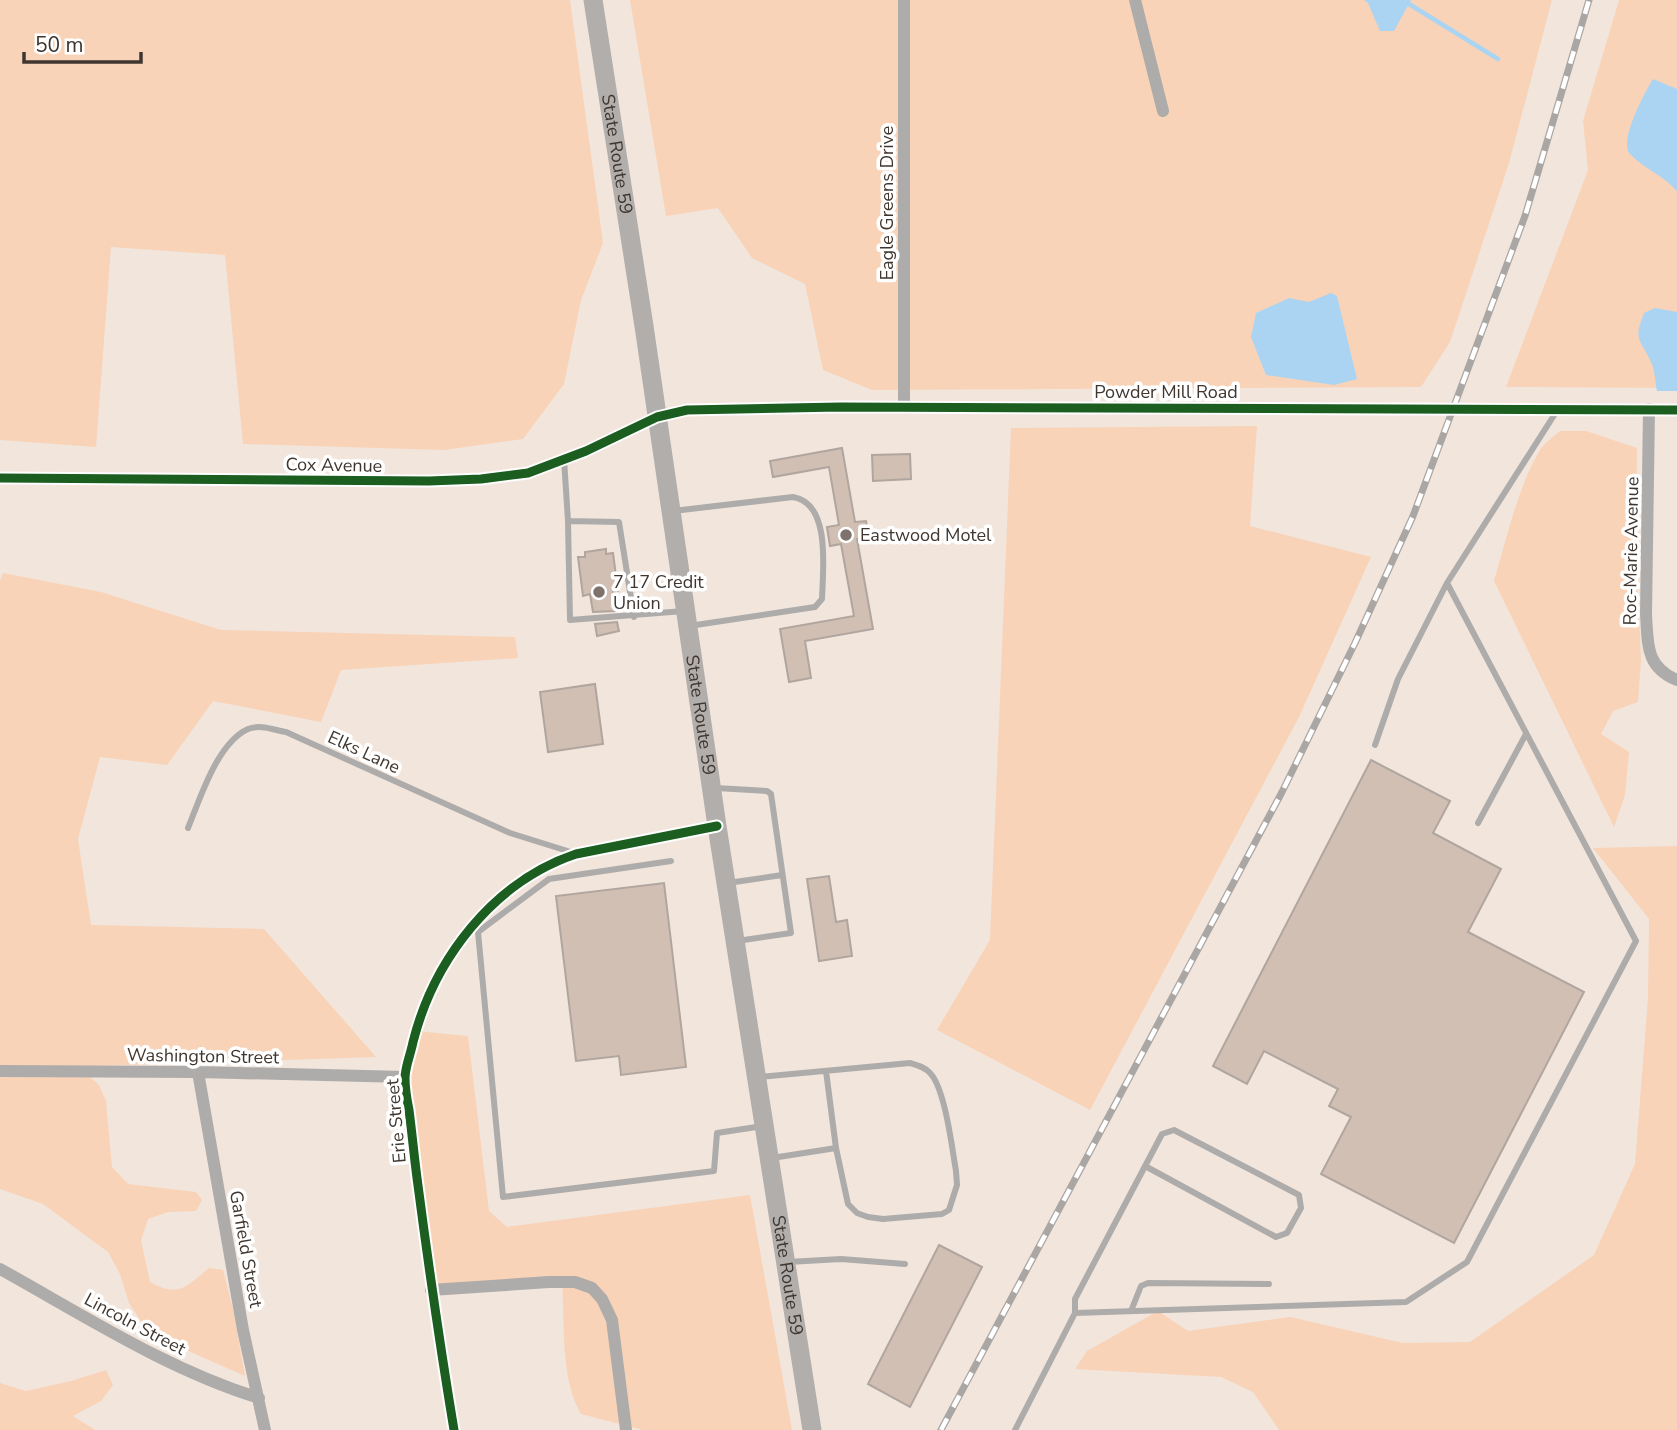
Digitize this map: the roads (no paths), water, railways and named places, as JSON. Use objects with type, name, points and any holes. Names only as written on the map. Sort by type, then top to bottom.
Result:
[{"type":"main road","name":"State Route 59","points":[[593,0],[711,787],[813,1430]]},
{"type":"street","name":"Eagle Greens Drive","points":[[904,0],[904,407]]},
{"type":"street","points":[[1135,0],[1163,111]]},
{"type":"street","name":"Powder Mill Road","points":[[657,417],[687,410],[904,407],[1677,410]]},
{"type":"street","name":"Roc-Marie Avenue","points":[[1649,409],[1646,614],[1648,645],[1656,667],[1677,680]]},
{"type":"street","name":"Cox Avenue","points":[[0,478],[429,481],[481,479],[527,472],[564,459],[657,417]]},
{"type":"street","name":"Erie Street","points":[[454,1430],[431,1290],[405,1077],[416,1031],[426,1004],[453,951],[508,891],[533,873],[557,860],[576,854],[717,826]]},
{"type":"street","name":"Washington Street","points":[[0,1072],[198,1072],[405,1077]]},
{"type":"street","name":"Garfield Street","points":[[198,1072],[243,1330],[265,1430]]},
{"type":"street","name":"Lincoln Street","points":[[0,1269],[164,1360],[217,1385],[259,1398]]},
{"type":"street","points":[[431,1290],[563,1282],[575,1282],[592,1288],[602,1298],[612,1320],[626,1430]]},
{"type":"lane","points":[[1375,745],[1398,679],[1447,583],[1558,409]]},
{"type":"lane","points":[[564,459],[570,620],[634,617],[687,619],[815,607],[822,598],[821,531],[815,512],[808,502],[793,497],[671,511]]},
{"type":"lane","points":[[568,522],[619,522],[634,617]]},
{"type":"lane","points":[[1075,1312],[1406,1302],[1468,1262],[1636,941],[1447,583]]},
{"type":"lane","name":"Elks Lane","points":[[188,828],[214,766],[236,737],[250,728],[262,727],[286,732],[510,833],[576,854]]},
{"type":"lane","points":[[1478,823],[1526,734]]},
{"type":"lane","points":[[711,787],[767,791],[771,794],[791,933],[735,941]]},
{"type":"lane","points":[[671,861],[549,879],[475,930],[503,1197],[714,1171],[717,1133],[765,1126]]},
{"type":"lane","points":[[726,883],[782,875]]},
{"type":"lane","points":[[758,1078],[826,1071],[910,1063],[922,1066],[931,1073],[940,1088],[956,1171],[957,1185],[949,1210],[942,1214],[883,1220],[857,1213],[848,1204],[836,1148],[826,1071]]},
{"type":"lane","points":[[1015,1430],[1075,1312],[1075,1299],[1145,1166],[1162,1134],[1174,1130],[1299,1195],[1301,1208],[1287,1233],[1276,1237],[1145,1166]]},
{"type":"lane","points":[[770,1158],[836,1148]]},
{"type":"lane","points":[[787,1263],[841,1259],[905,1265]]},
{"type":"lane","points":[[1132,1311],[1141,1286],[1148,1283],[1269,1284]]},
{"type":"water","points":[[1364,0],[1411,0],[1394,31],[1380,31],[1368,3]]},
{"type":"water","points":[[1653,79],[1677,89],[1677,191],[1635,159],[1627,148],[1634,117]]},
{"type":"water","points":[[1331,293],[1337,296],[1357,379],[1334,385],[1266,375],[1251,337],[1256,313],[1289,298],[1309,302]]},
{"type":"water","points":[[1655,308],[1677,312],[1677,391],[1657,391],[1652,365],[1639,339],[1644,313]]},
{"type":"waterway","points":[[1409,4],[1498,59]]},
{"type":"railway","points":[[941,1430],[1282,792],[1413,516],[1525,216],[1589,0]]},
{"type":"place","name":"Eastwood Motel","points":[[846,535]]},
{"type":"place","name":"7 17 Credit Union","points":[[599,592]]}]
